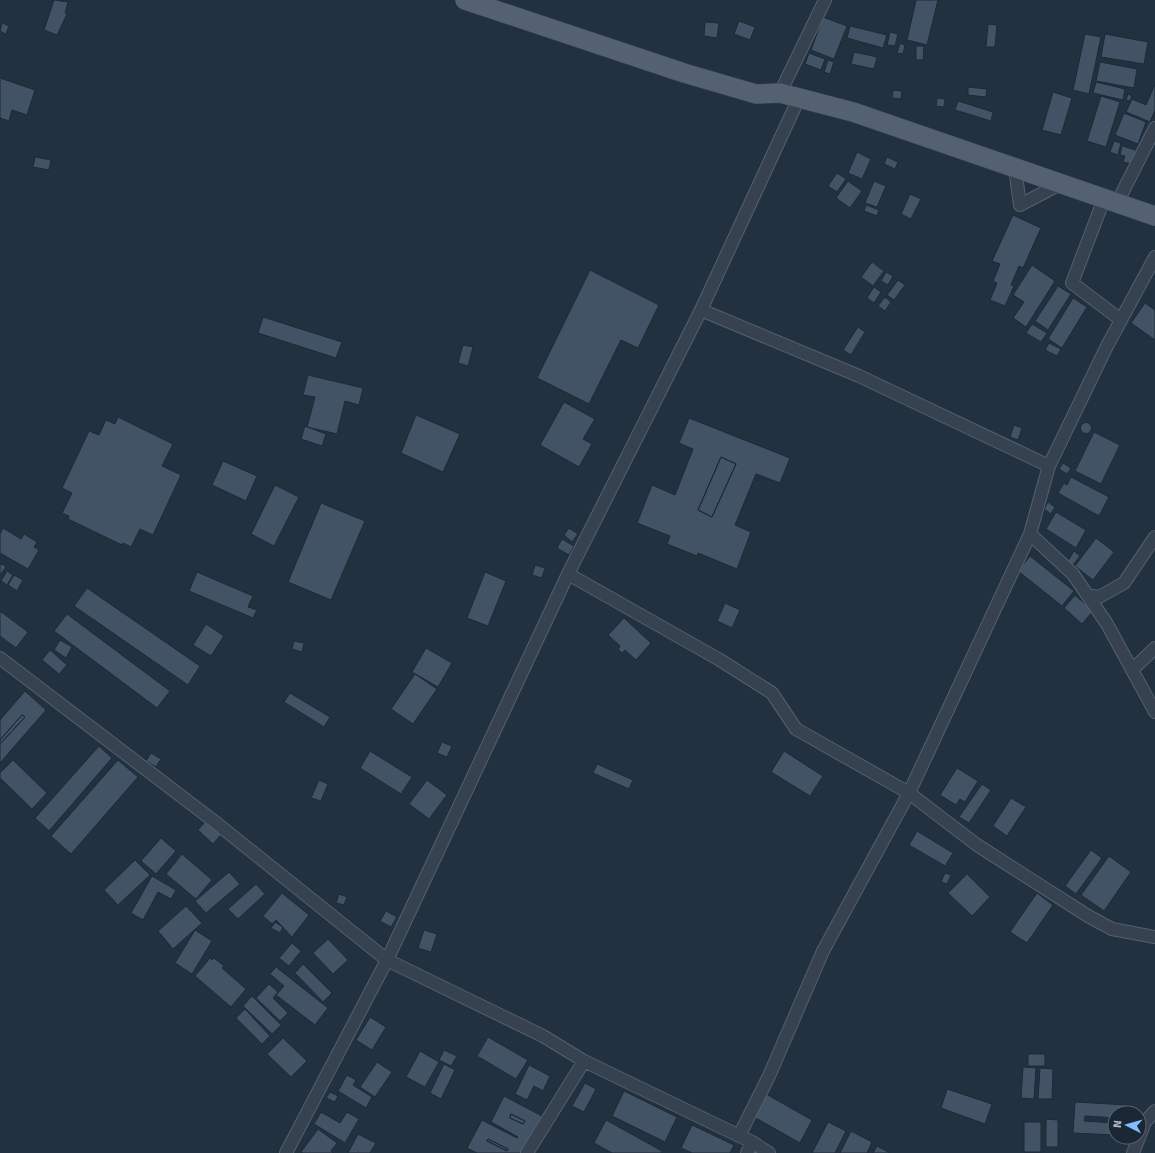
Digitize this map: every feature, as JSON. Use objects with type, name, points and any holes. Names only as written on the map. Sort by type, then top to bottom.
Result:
[{"type":"main road","points":[[465,0],[692,76],[756,94],[780,93],[853,112],[1155,216]]},
{"type":"street","points":[[780,93],[825,0]]},
{"type":"street","points":[[286,1153],[387,960],[568,574],[700,310],[799,98]]},
{"type":"street","points":[[1121,320],[1072,283],[1110,201],[1155,128]]},
{"type":"street","points":[[1015,168],[1020,205],[1060,184]]},
{"type":"street","points":[[739,1136],[769,1076],[823,951],[909,793],[1030,534],[1049,466],[1121,320],[1155,257]]},
{"type":"street","points":[[700,310],[859,376],[1049,466]]},
{"type":"street","points":[[1030,534],[1073,574],[1107,624],[1155,712]]},
{"type":"street","points":[[1087,595],[1099,597],[1124,582],[1155,537]]},
{"type":"street","points":[[568,574],[720,660],[772,693],[796,729],[909,793],[977,846],[1088,916],[1112,929],[1155,937]]},
{"type":"street","points":[[1132,670],[1155,648]]},
{"type":"street","points":[[0,658],[216,822],[387,960],[543,1036],[584,1061],[752,1142],[769,1153]]},
{"type":"street","points":[[527,1153],[584,1061]]},
{"type":"street","points":[[1133,1153],[1155,1111]]},
{"type":"street","points":[[747,1153],[752,1142]]},
{"type":"building","points":[[54,0],[68,2],[65,13],[67,14],[57,35],[44,30]]},
{"type":"building","points":[[916,0],[938,0],[927,45],[907,40]]},
{"type":"building","points":[[823,17],[847,26],[834,59],[811,50]]},
{"type":"building","points":[[739,21],[755,27],[750,40],[734,34]]},
{"type":"building","points":[[705,22],[719,23],[717,38],[704,36]]},
{"type":"building","points":[[2,23],[9,26],[6,34],[0,31]]},
{"type":"building","points":[[988,24],[997,25],[995,47],[986,47]]},
{"type":"building","points":[[850,26],[887,35],[883,48],[847,38]]},
{"type":"building","points":[[890,32],[898,34],[895,46],[887,45]]},
{"type":"building","points":[[1085,34],[1101,37],[1089,94],[1073,90]]},
{"type":"building","points":[[1105,34],[1148,42],[1144,64],[1101,57]]},
{"type":"building","points":[[900,43],[905,45],[903,54],[897,53]]},
{"type":"building","points":[[916,46],[924,46],[923,60],[916,60]]},
{"type":"building","points":[[854,52],[877,57],[874,69],[851,64]]},
{"type":"building","points":[[809,53],[825,59],[821,70],[805,64]]},
{"type":"building","points":[[828,60],[834,62],[830,74],[824,72]]},
{"type":"building","points":[[1100,62],[1137,69],[1134,88],[1096,81]]},
{"type":"building","points":[[0,78],[35,90],[27,115],[12,110],[9,121],[0,118]]},
{"type":"building","points":[[1096,82],[1125,89],[1123,100],[1093,93]]},
{"type":"building","points":[[1155,84],[1155,110],[1150,122],[1126,112],[1132,99],[1146,105]]},
{"type":"building","points":[[968,87],[987,89],[986,97],[968,95]]},
{"type":"building","points":[[893,90],[902,91],[901,99],[892,98]]},
{"type":"building","points":[[1053,92],[1072,98],[1061,135],[1042,130]]},
{"type":"building","points":[[1128,94],[1132,96],[1130,101],[1126,100]]},
{"type":"building","points":[[1101,96],[1120,102],[1106,147],[1087,141]]},
{"type":"building","points":[[937,98],[945,99],[944,107],[936,106]]},
{"type":"building","points":[[958,101],[993,112],[991,121],[955,110]]},
{"type":"building","points":[[1124,113],[1146,122],[1138,144],[1115,135]]},
{"type":"building","points":[[1114,141],[1121,143],[1118,155],[1110,152]]},
{"type":"building","points":[[1122,146],[1136,150],[1132,164],[1123,162],[1125,156],[1120,155]]},
{"type":"building","points":[[857,152],[871,159],[862,179],[848,173]]},
{"type":"building","points":[[35,157],[51,160],[49,170],[33,167]]},
{"type":"building","points":[[887,157],[898,162],[895,169],[884,164]]},
{"type":"building","points":[[837,173],[846,179],[837,192],[828,186]]},
{"type":"building","points":[[848,181],[862,191],[850,208],[836,198]]},
{"type":"building","points":[[874,181],[886,186],[877,207],[865,203]]},
{"type":"building","points":[[910,194],[921,199],[911,219],[901,214]]},
{"type":"building","points":[[866,205],[879,210],[877,216],[864,211]]},
{"type":"building","points":[[1013,215],[1041,228],[1023,268],[1019,266],[1011,285],[1014,286],[1005,306],[990,300],[997,283],[993,281],[1000,264],[992,261]]},
{"type":"building","points":[[872,262],[884,271],[873,286],[861,277]]},
{"type":"building","points":[[1032,265],[1055,281],[1026,327],[1013,318],[1024,302],[1013,295]]},
{"type":"building","points":[[590,270],[659,305],[638,348],[621,340],[589,404],[537,378]]},
{"type":"building","points":[[886,272],[893,276],[888,285],[881,281]]},
{"type":"building","points":[[898,280],[905,285],[894,300],[887,295]]},
{"type":"building","points":[[1058,286],[1071,294],[1048,330],[1035,321]]},
{"type":"building","points":[[874,287],[881,292],[874,303],[867,298]]},
{"type":"building","points":[[885,297],[891,302],[885,311],[878,306]]},
{"type":"building","points":[[1073,298],[1087,307],[1062,348],[1048,339]]},
{"type":"building","points":[[1145,303],[1155,310],[1155,340],[1131,323]]},
{"type":"building","points":[[263,317],[342,342],[336,358],[258,333]]},
{"type":"building","points":[[1032,324],[1047,333],[1041,342],[1026,333]]},
{"type":"building","points":[[858,327],[865,332],[851,355],[843,350]]},
{"type":"building","points":[[1049,343],[1061,349],[1057,356],[1045,350]]},
{"type":"building","points":[[463,345],[473,347],[468,366],[458,363]]},
{"type":"building","points":[[308,375],[363,388],[359,405],[345,401],[337,434],[307,427],[315,397],[303,395]]},
{"type":"building","points":[[564,402],[595,419],[583,439],[592,444],[579,467],[540,445]]},
{"type":"building","points":[[416,415],[460,434],[443,472],[401,453]]},
{"type":"building","points":[[118,417],[173,444],[162,466],[181,475],[153,535],[140,529],[131,547],[123,543],[122,545],[68,519],[69,516],[62,513],[72,493],[62,488],[89,431],[99,435],[106,420],[115,424]]},
{"type":"building","points":[[689,418],[790,458],[780,483],[756,474],[735,525],[751,532],[737,569],[698,553],[697,556],[667,544],[670,536],[637,523],[652,485],[675,495],[693,449],[679,443]],"holes":[[[721,457],[736,464],[712,517],[698,510]]]},
{"type":"building","points":[[1086,422],[1090,424],[1092,428],[1090,432],[1086,434],[1082,432],[1080,428],[1082,424]]},
{"type":"building","points":[[1014,425],[1022,428],[1018,440],[1010,437]]},
{"type":"building","points":[[305,426],[326,434],[322,446],[301,439]]},
{"type":"building","points":[[1094,432],[1120,445],[1101,484],[1075,471]]},
{"type":"building","points":[[721,457],[736,464],[712,517],[698,510]]},
{"type":"building","points":[[223,461],[257,476],[246,501],[212,485]]},
{"type":"building","points":[[1063,463],[1071,468],[1067,474],[1059,469]]},
{"type":"building","points":[[1071,477],[1109,497],[1099,516],[1058,493],[1064,483],[1067,485]]},
{"type":"building","points":[[275,485],[299,497],[274,546],[251,534]]},
{"type":"building","points":[[1048,502],[1055,507],[1051,514],[1044,509]]},
{"type":"building","points":[[321,503],[365,521],[331,600],[288,582]]},
{"type":"building","points":[[1056,512],[1086,530],[1076,548],[1046,529]]},
{"type":"building","points":[[3,528],[21,539],[24,534],[37,542],[34,547],[39,550],[28,569],[0,553],[0,534]]},
{"type":"building","points":[[569,528],[578,534],[572,542],[564,535]]},
{"type":"building","points":[[1096,538],[1114,552],[1093,580],[1075,566]]},
{"type":"building","points":[[562,539],[574,546],[569,555],[557,548]]},
{"type":"building","points":[[1074,551],[1080,556],[1073,565],[1068,561]]},
{"type":"building","points":[[1030,556],[1074,591],[1062,606],[1018,571]]},
{"type":"building","points":[[2,564],[6,567],[0,575],[0,565]]},
{"type":"building","points":[[535,565],[545,568],[542,578],[532,575]]},
{"type":"building","points":[[7,571],[13,575],[7,585],[1,581]]},
{"type":"building","points":[[197,572],[253,596],[248,607],[257,610],[253,618],[189,591]]},
{"type":"building","points":[[485,572],[506,581],[488,626],[467,618]]},
{"type":"building","points":[[14,575],[23,580],[17,591],[8,585]]},
{"type":"building","points":[[87,588],[200,666],[188,685],[74,606]]},
{"type":"building","points":[[1075,595],[1093,611],[1082,624],[1064,608]]},
{"type":"building","points":[[725,603],[740,610],[732,628],[717,621]]},
{"type":"building","points":[[0,611],[28,632],[16,648],[0,636]]},
{"type":"building","points":[[67,614],[170,691],[157,708],[54,631]]},
{"type":"building","points":[[624,618],[651,643],[636,660],[625,650],[622,653],[618,649],[620,646],[608,635]]},
{"type":"building","points":[[206,624],[224,636],[211,656],[193,645]]},
{"type":"building","points":[[60,640],[72,647],[66,658],[54,650]]},
{"type":"building","points":[[294,641],[304,643],[302,652],[292,649]]},
{"type":"building","points":[[426,648],[452,663],[438,687],[412,672]]},
{"type":"building","points":[[50,650],[67,665],[59,674],[42,660]]},
{"type":"building","points":[[415,674],[437,689],[413,724],[391,709]]},
{"type":"building","points":[[25,691],[46,710],[0,763],[0,744],[25,717],[22,715],[0,740],[0,720]]},
{"type":"building","points":[[290,693],[330,717],[324,727],[284,702]]},
{"type":"building","points":[[22,715],[25,717],[0,744],[0,740]]},
{"type":"building","points":[[442,742],[452,746],[447,757],[437,753]]},
{"type":"building","points":[[99,746],[112,758],[49,831],[35,818]]},
{"type":"building","points":[[370,751],[412,777],[401,794],[360,768]]},
{"type":"building","points":[[784,751],[823,776],[810,796],[771,772]]},
{"type":"building","points":[[151,753],[161,759],[156,767],[146,761]]},
{"type":"building","points":[[13,760],[47,793],[32,809],[0,778],[0,773]]},
{"type":"building","points":[[118,760],[138,777],[71,854],[51,836]]},
{"type":"building","points":[[597,764],[633,780],[629,789],[593,773]]},
{"type":"building","points":[[957,768],[978,781],[965,802],[960,799],[956,805],[940,795]]},
{"type":"building","points":[[319,780],[328,784],[321,801],[311,798]]},
{"type":"building","points":[[427,780],[447,795],[429,819],[409,804]]},
{"type":"building","points":[[982,784],[991,790],[969,823],[959,817]]},
{"type":"building","points":[[1011,798],[1026,807],[1007,836],[993,826]]},
{"type":"building","points":[[206,821],[221,835],[213,844],[198,830]]},
{"type":"building","points":[[917,831],[953,853],[945,866],[909,845]]},
{"type":"building","points":[[161,838],[176,851],[156,874],[141,861]]},
{"type":"building","points":[[1091,850],[1102,858],[1076,894],[1065,886]]},
{"type":"building","points":[[182,854],[212,880],[196,899],[166,874]]},
{"type":"building","points":[[1109,856],[1131,872],[1104,911],[1081,895]]},
{"type":"building","points":[[135,860],[150,875],[118,905],[104,890]]},
{"type":"building","points":[[229,872],[240,884],[206,913],[195,901]]},
{"type":"building","points":[[945,873],[951,875],[947,884],[941,882]]},
{"type":"building","points":[[967,874],[990,897],[972,916],[948,893]]},
{"type":"building","points":[[152,876],[176,890],[171,899],[158,892],[143,920],[131,913]]},
{"type":"building","points":[[256,884],[265,894],[238,919],[228,909]]},
{"type":"building","points":[[282,893],[309,915],[292,937],[276,920],[272,924],[263,916]]},
{"type":"building","points":[[1037,893],[1053,905],[1027,943],[1010,932]]},
{"type":"building","points":[[339,894],[347,897],[344,905],[336,903]]},
{"type":"building","points":[[186,906],[202,923],[173,949],[158,931]]},
{"type":"building","points":[[386,911],[397,917],[391,927],[380,921]]},
{"type":"building","points":[[275,922],[283,927],[280,933],[271,928]]},
{"type":"building","points":[[195,930],[212,941],[192,974],[175,963]]},
{"type":"building","points":[[424,930],[437,934],[431,952],[418,948]]},
{"type":"building","points":[[328,939],[348,960],[333,974],[313,953]]},
{"type":"building","points":[[292,943],[301,951],[289,966],[279,958]]},
{"type":"building","points":[[210,958],[212,960],[214,958],[224,966],[222,968],[246,989],[231,1007],[195,976]]},
{"type":"building","points":[[303,964],[332,993],[323,1002],[295,973]]},
{"type":"building","points":[[276,967],[328,1008],[315,1025],[276,995],[284,986],[270,974]]},
{"type":"building","points":[[269,984],[278,992],[273,998],[288,1013],[280,1021],[256,998]]},
{"type":"building","points":[[252,996],[281,1025],[272,1034],[243,1006]]},
{"type":"building","points":[[245,1009],[270,1036],[262,1044],[236,1018]]},
{"type":"building","points":[[370,1017],[386,1027],[372,1050],[356,1040]]},
{"type":"building","points":[[488,1037],[528,1060],[516,1079],[477,1056]]},
{"type":"building","points":[[283,1038],[307,1061],[291,1077],[267,1054]]},
{"type":"building","points":[[444,1050],[457,1056],[451,1066],[439,1060]]},
{"type":"building","points":[[420,1051],[439,1062],[425,1087],[406,1077]]},
{"type":"building","points":[[1028,1054],[1045,1054],[1045,1066],[1028,1066]]},
{"type":"building","points":[[377,1062],[392,1072],[375,1097],[360,1087]]},
{"type":"building","points":[[444,1064],[455,1070],[441,1099],[430,1093]]},
{"type":"building","points":[[529,1065],[550,1076],[543,1091],[534,1086],[527,1100],[515,1094]]},
{"type":"building","points":[[1023,1067],[1036,1068],[1034,1099],[1021,1098]]},
{"type":"building","points":[[1040,1068],[1053,1069],[1052,1099],[1038,1099]]},
{"type":"building","points":[[347,1075],[356,1080],[353,1085],[372,1097],[366,1108],[338,1091]]},
{"type":"building","points":[[585,1083],[596,1089],[584,1112],[572,1106]]},
{"type":"building","points":[[947,1089],[992,1104],[985,1124],[941,1108]]},
{"type":"building","points":[[624,1091],[677,1117],[665,1142],[612,1116]]},
{"type":"building","points":[[330,1092],[338,1096],[335,1102],[326,1098]]},
{"type":"building","points":[[766,1094],[812,1120],[800,1143],[754,1117]]},
{"type":"building","points":[[504,1096],[542,1116],[523,1153],[477,1153],[467,1148],[482,1120],[517,1138],[518,1137],[491,1122]],"holes":[[[511,1114],[525,1121],[523,1124],[510,1118]],[[488,1139],[508,1149],[507,1151],[487,1141]]]},
{"type":"building","points":[[1075,1102],[1127,1105],[1107,1105],[1107,1117],[1085,1116],[1084,1121],[1107,1122],[1107,1135],[1073,1133]]},
{"type":"building","points":[[321,1112],[340,1123],[347,1112],[359,1119],[345,1143],[314,1124]]},
{"type":"building","points":[[511,1114],[525,1121],[523,1124],[510,1118]]},
{"type":"building","points":[[1046,1119],[1058,1120],[1058,1147],[1046,1147]]},
{"type":"building","points":[[606,1120],[662,1151],[661,1153],[612,1153],[594,1143]]},
{"type":"building","points":[[828,1122],[846,1131],[835,1153],[812,1153]]},
{"type":"building","points":[[1024,1122],[1041,1122],[1041,1152],[1024,1152]]},
{"type":"building","points":[[692,1125],[734,1145],[730,1153],[692,1153],[681,1148]]},
{"type":"building","points":[[318,1129],[337,1143],[331,1151],[333,1153],[301,1152]]},
{"type":"building","points":[[851,1131],[872,1142],[867,1153],[840,1153]]},
{"type":"building","points":[[358,1134],[376,1143],[370,1153],[348,1153]]},
{"type":"building","points":[[488,1139],[508,1149],[507,1151],[487,1141]]},
{"type":"building","points":[[877,1146],[890,1153],[873,1153]]}]
